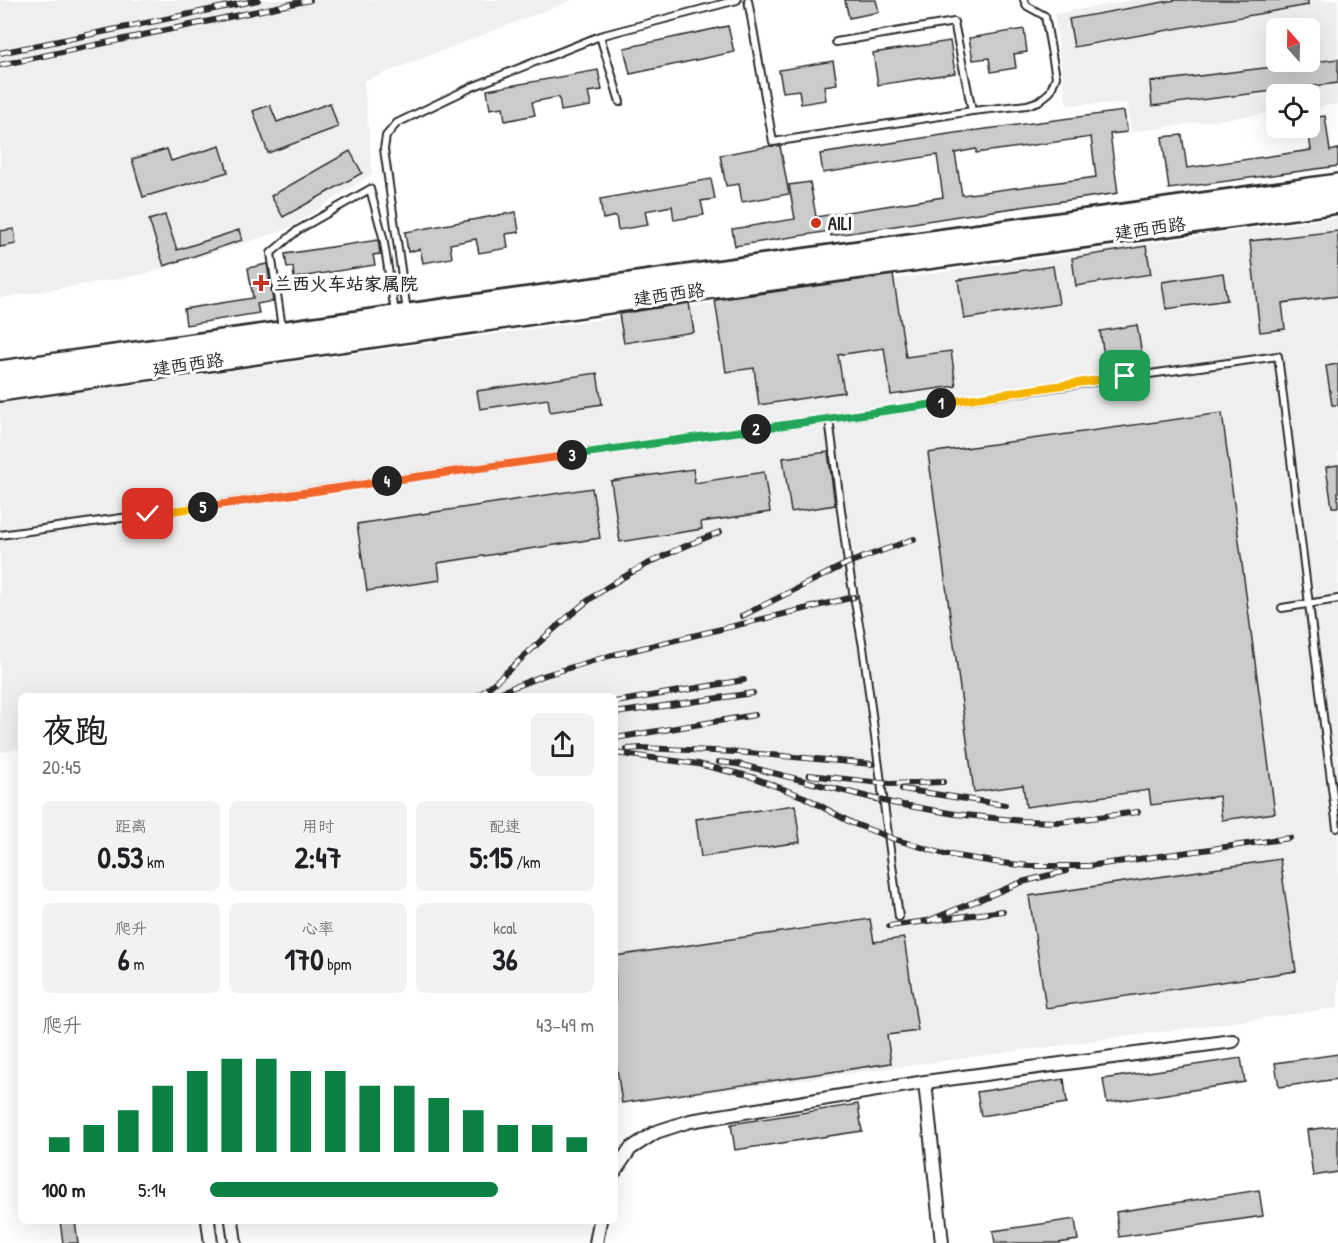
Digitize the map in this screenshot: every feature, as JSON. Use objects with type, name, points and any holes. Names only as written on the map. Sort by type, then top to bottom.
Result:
[{"type":"highway","name":"建西西路","points":[[0,372],[1338,185]]},
{"type":"highway","name":"建西西路","points":[[0,390],[751,282],[1338,202]]},
{"type":"street","points":[[618,1167],[630,1149],[656,1132],[690,1121],[925,1082],[1233,1041]]},
{"type":"street","points":[[925,1082],[942,1243]]},
{"type":"street","points":[[208,1224],[211,1243]]},
{"type":"street","points":[[232,1224],[235,1243]]},
{"type":"street","points":[[596,1243],[599,1224]]},
{"type":"lane","points":[[402,315],[384,149],[386,136],[397,123],[472,87],[600,36],[736,0]]},
{"type":"lane","points":[[748,0],[773,142],[972,111],[1027,105],[1039,101],[1050,92],[1056,77],[1045,16],[1026,6],[1024,0]]},
{"type":"lane","points":[[836,42],[954,22],[972,111]]},
{"type":"lane","points":[[600,36],[620,102]]},
{"type":"lane","points":[[283,332],[271,253],[298,230],[370,189],[402,315]]},
{"type":"lane","points":[[0,535],[1278,356],[1337,828]]},
{"type":"lane","points":[[829,418],[848,563],[863,647],[899,917]]},
{"type":"lane","points":[[1282,608],[1338,599]]},
{"type":"shaded area","points":[[0,0],[572,0],[364,81],[372,174],[286,230],[141,275],[0,298]]},
{"type":"shaded area","points":[[1134,0],[1338,0],[1338,104],[1320,107],[1320,84],[1266,84],[1266,113],[1131,132],[1127,103],[1067,105],[1054,14]]},
{"type":"shaded area","points":[[1338,217],[1338,1008],[618,1105],[618,693],[18,693],[18,749],[0,752],[0,403]]},
{"type":"building","points":[[845,0],[876,0],[879,12],[849,18]]},
{"type":"building","points":[[1175,0],[1308,0],[1308,5],[1074,47],[1069,19]]},
{"type":"building","points":[[728,26],[734,52],[630,74],[624,48]]},
{"type":"building","points":[[1024,29],[1027,52],[1014,54],[1016,68],[991,72],[989,58],[973,60],[969,38]]},
{"type":"building","points":[[950,41],[955,73],[878,85],[873,53]]},
{"type":"building","points":[[1338,59],[1338,83],[1320,85],[1266,84],[1266,92],[1152,106],[1150,82],[1266,68],[1266,72],[1320,72],[1320,61]]},
{"type":"building","points":[[833,61],[837,84],[824,86],[826,100],[801,104],[799,90],[783,92],[779,70]]},
{"type":"building","points":[[598,70],[602,90],[588,92],[591,106],[561,111],[559,97],[532,102],[535,115],[505,121],[503,107],[490,109],[487,90]]},
{"type":"building","points":[[330,103],[338,127],[268,153],[253,111],[270,105],[277,122]]},
{"type":"building","points":[[1124,111],[1127,132],[1110,134],[1118,193],[831,236],[830,231],[735,246],[732,229],[795,219],[789,185],[810,182],[816,217],[943,197],[937,155],[823,173],[820,154],[955,133]],"holes":[[[1091,137],[1096,177],[962,195],[955,153],[976,149],[976,153]]]},
{"type":"building","points":[[1325,116],[1330,151],[1338,149],[1338,166],[1169,189],[1162,137],[1182,135],[1187,168],[1311,150],[1309,138],[1320,138],[1320,117]]},
{"type":"building","points":[[220,146],[228,172],[143,197],[132,159],[167,149],[171,161]]},
{"type":"building","points":[[780,146],[789,194],[742,202],[739,184],[726,186],[720,155]]},
{"type":"building","points":[[350,151],[362,173],[283,217],[271,196]]},
{"type":"building","points":[[711,179],[715,199],[701,201],[704,215],[674,220],[672,206],[645,211],[648,225],[618,230],[616,216],[603,219],[600,199]]},
{"type":"building","points":[[516,212],[519,232],[506,234],[508,248],[479,253],[476,239],[450,244],[452,258],[423,263],[420,249],[408,252],[405,232]]},
{"type":"building","points":[[165,215],[177,250],[239,230],[242,240],[164,266],[149,220]]},
{"type":"building","points":[[14,229],[16,244],[0,247],[0,231]]},
{"type":"building","points":[[1338,231],[1338,296],[1282,303],[1285,329],[1260,332],[1250,241]]},
{"type":"building","points":[[378,240],[380,254],[373,255],[375,265],[294,278],[293,267],[287,268],[285,254]]},
{"type":"building","points":[[1146,246],[1151,274],[1076,286],[1072,258]]},
{"type":"building","name":"兰西火车站家属院","points":[[267,264],[273,301],[257,304],[259,313],[186,325],[184,309],[253,298],[248,268]]},
{"type":"building","points":[[1053,266],[1059,304],[964,319],[958,280]]},
{"type":"building","points":[[1223,273],[1227,300],[1166,309],[1162,282]]},
{"type":"building","points":[[893,275],[906,357],[951,351],[956,386],[891,395],[884,348],[838,355],[844,392],[759,405],[754,368],[726,372],[715,300]]},
{"type":"building","points":[[689,303],[694,332],[624,343],[619,314]]},
{"type":"building","points":[[1137,325],[1143,362],[1106,368],[1100,331]]},
{"type":"building","points":[[1338,364],[1338,405],[1332,405],[1326,366]]},
{"type":"building","points":[[597,373],[602,404],[550,412],[548,399],[480,409],[477,391]]},
{"type":"building","points":[[1222,413],[1275,813],[1222,820],[1219,796],[1151,805],[1149,790],[1026,807],[1023,785],[974,792],[928,453]]},
{"type":"building","points":[[828,452],[835,505],[791,512],[783,458]]},
{"type":"building","points":[[1338,465],[1338,507],[1332,507],[1326,467]]},
{"type":"building","points":[[693,469],[695,483],[764,472],[770,512],[701,522],[702,529],[620,542],[611,481]]},
{"type":"building","points":[[592,488],[600,538],[438,563],[440,580],[367,591],[357,524]]},
{"type":"building","points":[[795,805],[800,842],[701,857],[696,819]]},
{"type":"building","points":[[1280,859],[1296,971],[1046,1008],[1029,896]]},
{"type":"building","points":[[870,919],[874,942],[904,938],[918,1031],[887,1035],[891,1063],[622,1103],[618,1076],[618,956]]},
{"type":"building","points":[[1338,1054],[1338,1079],[1279,1087],[1275,1063]]},
{"type":"building","points":[[1241,1058],[1245,1082],[1107,1103],[1103,1079]]},
{"type":"building","points":[[1064,1079],[1067,1103],[981,1116],[977,1092]]},
{"type":"building","points":[[858,1104],[862,1131],[735,1150],[731,1124]]},
{"type":"building","points":[[1338,1126],[1338,1172],[1313,1176],[1307,1130]]},
{"type":"building","points":[[1259,1190],[1263,1216],[1119,1237],[1116,1212]]},
{"type":"building","points":[[1075,1219],[1078,1240],[1058,1243],[995,1243],[993,1231]]},
{"type":"building","points":[[60,1224],[75,1224],[78,1243],[63,1243]]},
{"type":"railway","points":[[0,53],[258,0]]},
{"type":"railway","points":[[0,65],[310,0]]},
{"type":"railway","points":[[482,693],[593,597],[654,560],[720,532]]},
{"type":"railway","points":[[742,616],[848,563],[914,539]]},
{"type":"railway","points":[[499,693],[542,676],[609,656],[854,597]]},
{"type":"railway","points":[[618,701],[744,680]]},
{"type":"railway","points":[[618,713],[753,693]]},
{"type":"railway","points":[[618,738],[755,715]]},
{"type":"railway","points":[[627,749],[737,752],[872,764]]},
{"type":"railway","points":[[618,753],[698,764],[752,777],[804,797],[852,823],[894,839],[944,854],[1001,863],[1030,866],[1088,866],[1290,838]]},
{"type":"railway","points":[[719,762],[738,764],[892,803],[955,814],[1023,821],[1060,822],[1138,812]]},
{"type":"railway","points":[[809,775],[890,784],[943,782]]},
{"type":"railway","points":[[902,789],[1005,805]]},
{"type":"railway","points":[[928,921],[1022,882],[1066,871]]},
{"type":"railway","points":[[889,926],[1003,911]]},
{"type":"place","name":"AILI","points":[[816,223]]},
{"type":"place","name":"兰西火车站家属院","points":[[261,283]]},
{"type":"route","points":[[148,514],[1125,376]]}]
